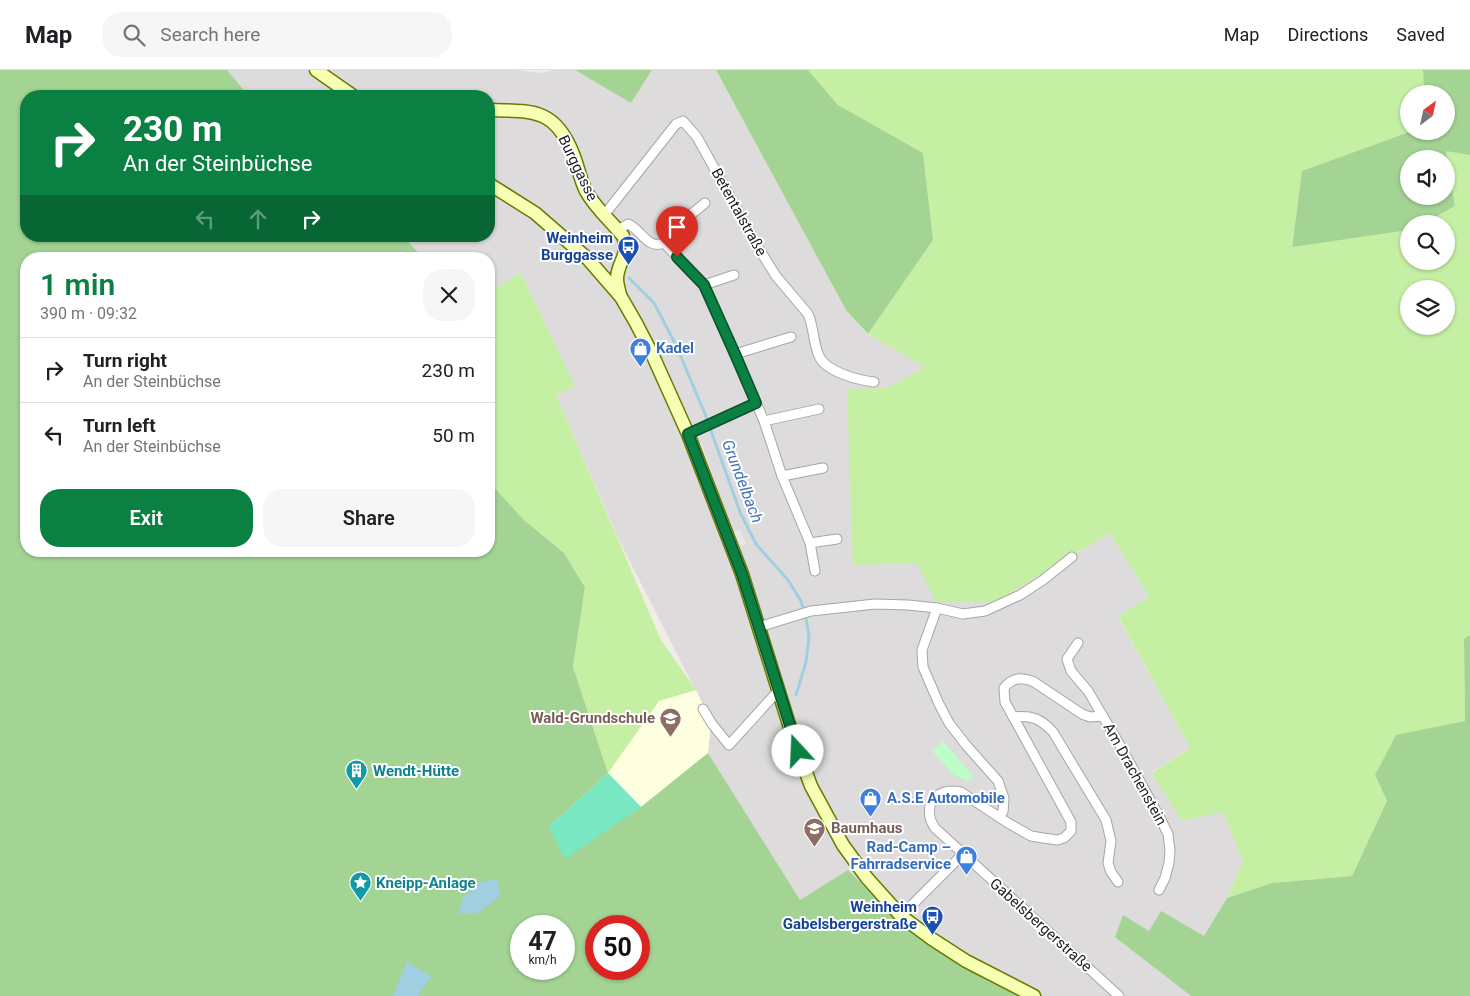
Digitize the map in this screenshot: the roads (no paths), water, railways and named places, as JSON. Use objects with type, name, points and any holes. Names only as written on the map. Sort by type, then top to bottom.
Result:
[{"type":"main road","points":[[316,70],[344,90]]},
{"type":"main road","name":"Burggasse","points":[[495,110],[534,112],[546,117],[566,138],[585,189],[623,236],[626,246],[625,255],[617,278],[621,298]]},
{"type":"main road","points":[[495,188],[536,213],[588,259],[621,298],[653,356],[688,434],[742,574],[778,691],[811,786],[842,844],[883,896],[902,916],[932,939],[966,961],[1034,996]]},
{"type":"main road","points":[[600,274],[608,274],[619,270]]},
{"type":"street","name":"Betentalstraße","points":[[605,214],[676,124],[683,121],[697,136],[759,249],[776,276],[808,314],[822,361],[837,371],[858,380],[874,382]]},
{"type":"street","points":[[618,230],[628,224],[644,238],[659,245],[664,243],[688,217],[705,203]]},
{"type":"street","points":[[664,243],[704,285],[764,421],[782,476],[810,543],[815,571]]},
{"type":"street","points":[[704,285],[734,275]]},
{"type":"street","points":[[735,354],[791,337]]},
{"type":"street","points":[[688,434],[756,403]]},
{"type":"street","points":[[764,421],[818,409]]},
{"type":"street","points":[[782,476],[824,468]]},
{"type":"street","points":[[810,543],[837,540]]},
{"type":"street","points":[[759,627],[811,611],[876,604],[937,608],[963,614],[986,611],[1020,595],[1072,557]]},
{"type":"street","points":[[937,608],[922,650],[923,667],[950,723],[966,745],[998,781],[1004,798],[1003,812],[998,816]]},
{"type":"street","name":"Am Drachenstein","points":[[1078,643],[1067,659],[1071,671],[1088,691],[1103,716],[1168,834],[1169,863],[1159,890]]},
{"type":"street","name":"Am Drachenstein","points":[[930,804],[941,793],[954,790],[961,792],[1022,832],[1057,840],[1064,838],[1071,832],[1071,822],[1005,702],[1004,688],[1013,680],[1025,678],[1082,714],[1103,716]]},
{"type":"street","points":[[703,709],[729,745],[778,691]]},
{"type":"street","points":[[1013,717],[1026,716],[1039,720],[1053,732],[1106,820],[1111,841],[1108,863],[1111,872],[1118,882]]},
{"type":"street","name":"Gabelsbergerstraße","points":[[930,804],[928,816],[935,828],[1119,996]]},
{"type":"street","points":[[902,916],[963,854]]},
{"type":"water","points":[[497,879],[500,896],[478,913],[458,914],[463,898],[481,882]]},
{"type":"water","points":[[407,962],[431,976],[418,996],[393,996]]},
{"type":"waterway","name":"Grundelbach","points":[[629,278],[654,303],[676,345],[705,414],[740,512],[756,544],[788,580],[801,601],[809,636],[806,662],[796,695]]},
{"type":"place","name":"Weinheim Burggasse","points":[[629,266]]},
{"type":"place","name":"Kadel","points":[[640,367]]},
{"type":"place","name":"Wald-Grundschule","points":[[671,737]]},
{"type":"place","name":"Wendt-Hütte","points":[[357,790]]},
{"type":"place","name":"A.S.E Automobile","points":[[871,817]]},
{"type":"place","name":"Baumhaus","points":[[815,847]]},
{"type":"place","name":"Rad-Camp – Fahrradservice","points":[[967,875]]},
{"type":"place","name":"Kneipp-Anlage","points":[[360,902]]},
{"type":"place","name":"Weinheim Gabelsbergerstraße","points":[[933,935]]}]
